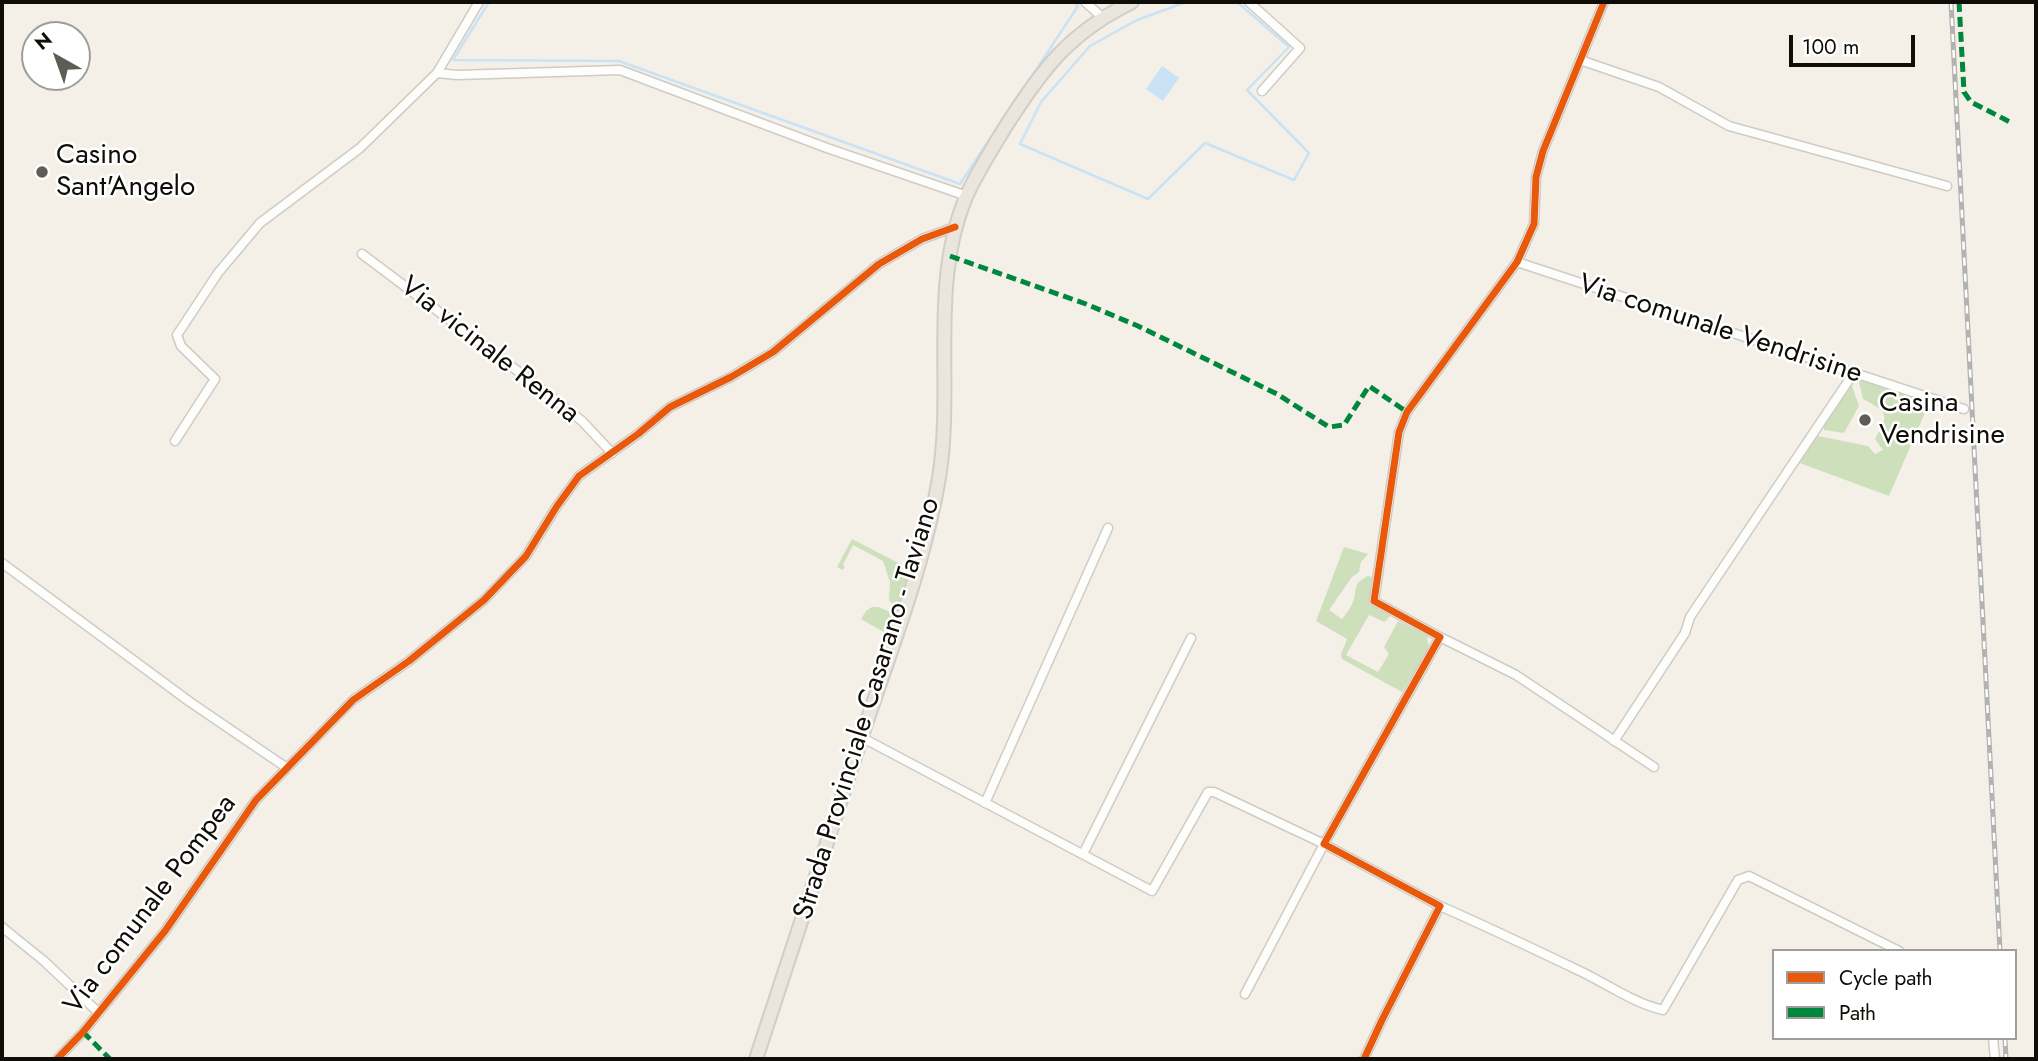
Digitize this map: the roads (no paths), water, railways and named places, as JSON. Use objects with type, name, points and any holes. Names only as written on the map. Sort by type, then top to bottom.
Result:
[{"type":"main road","name":"Strada Provinciale Casarano - Taviano","points":[[756,1059],[920,557],[939,477],[944,397],[945,300],[955,227],[967,196],[998,139],[1040,74],[1060,51],[1102,17],[1132,2]]},
{"type":"street","points":[[175,441],[215,379],[181,346],[177,335],[218,273],[260,223],[360,148],[437,73],[479,2]]},
{"type":"street","points":[[1086,2],[1102,17]]},
{"type":"street","points":[[1249,2],[1300,48],[1262,92]]},
{"type":"street","points":[[1604,2],[1543,151],[1536,177],[1534,224],[1517,262],[1407,412],[1399,432],[1374,601],[1516,675],[1654,767]]},
{"type":"street","points":[[1580,60],[1659,87],[1729,126],[1947,186]]},
{"type":"street","points":[[437,73],[457,75],[620,70],[827,148],[967,196]]},
{"type":"street","name":"Via comunale Pompea","points":[[57,1059],[99,1013],[165,931],[256,800],[353,700],[409,661],[484,600],[526,556],[579,476],[670,407],[731,377],[773,352],[879,264],[922,239],[955,227]]},
{"type":"street","name":"Via vicinale Renna","points":[[362,254],[582,421],[612,453]]},
{"type":"street","name":"Via comunale Vendrisine","points":[[1517,262],[1964,410]]},
{"type":"street","points":[[1614,741],[1685,633],[1690,617],[1853,374]]},
{"type":"street","points":[[985,803],[1108,528]]},
{"type":"street","points":[[2,563],[190,702],[287,768]]},
{"type":"street","points":[[1245,994],[1324,844],[1440,637]]},
{"type":"street","points":[[1083,854],[1191,638]]},
{"type":"street","points":[[861,737],[1152,891],[1208,792],[1214,792],[1324,844],[1440,906],[1529,946],[1642,1005],[1663,1010],[1738,880],[1749,876],[1895,949]]},
{"type":"street","points":[[1364,1059],[1381,1020],[1440,906]]},
{"type":"street","points":[[2,927],[44,961],[99,1013]]},
{"type":"street","points":[[1993,1040],[1995,1059]]},
{"type":"water","points":[[1162,66],[1179,78],[1163,101],[1146,89]]},
{"type":"waterway","points":[[453,60],[489,2]]},
{"type":"waterway","points":[[1028,82],[1078,6],[1073,2]]},
{"type":"waterway","points":[[1186,2],[1137,20],[1090,46],[1041,102],[1020,144],[1148,199],[1205,143],[1294,180],[1309,153],[1247,90],[1289,47],[1237,2]]},
{"type":"waterway","points":[[453,60],[619,61],[960,184],[999,125]]},
{"type":"railway","points":[[1951,2],[2000,949]]},
{"type":"railway","points":[[2005,1040],[2006,1059]]},
{"type":"place","name":"Casino Sant'Angelo","points":[[42,172]]},
{"type":"place","name":"Casina Vendrisine","points":[[1865,420]]}]
